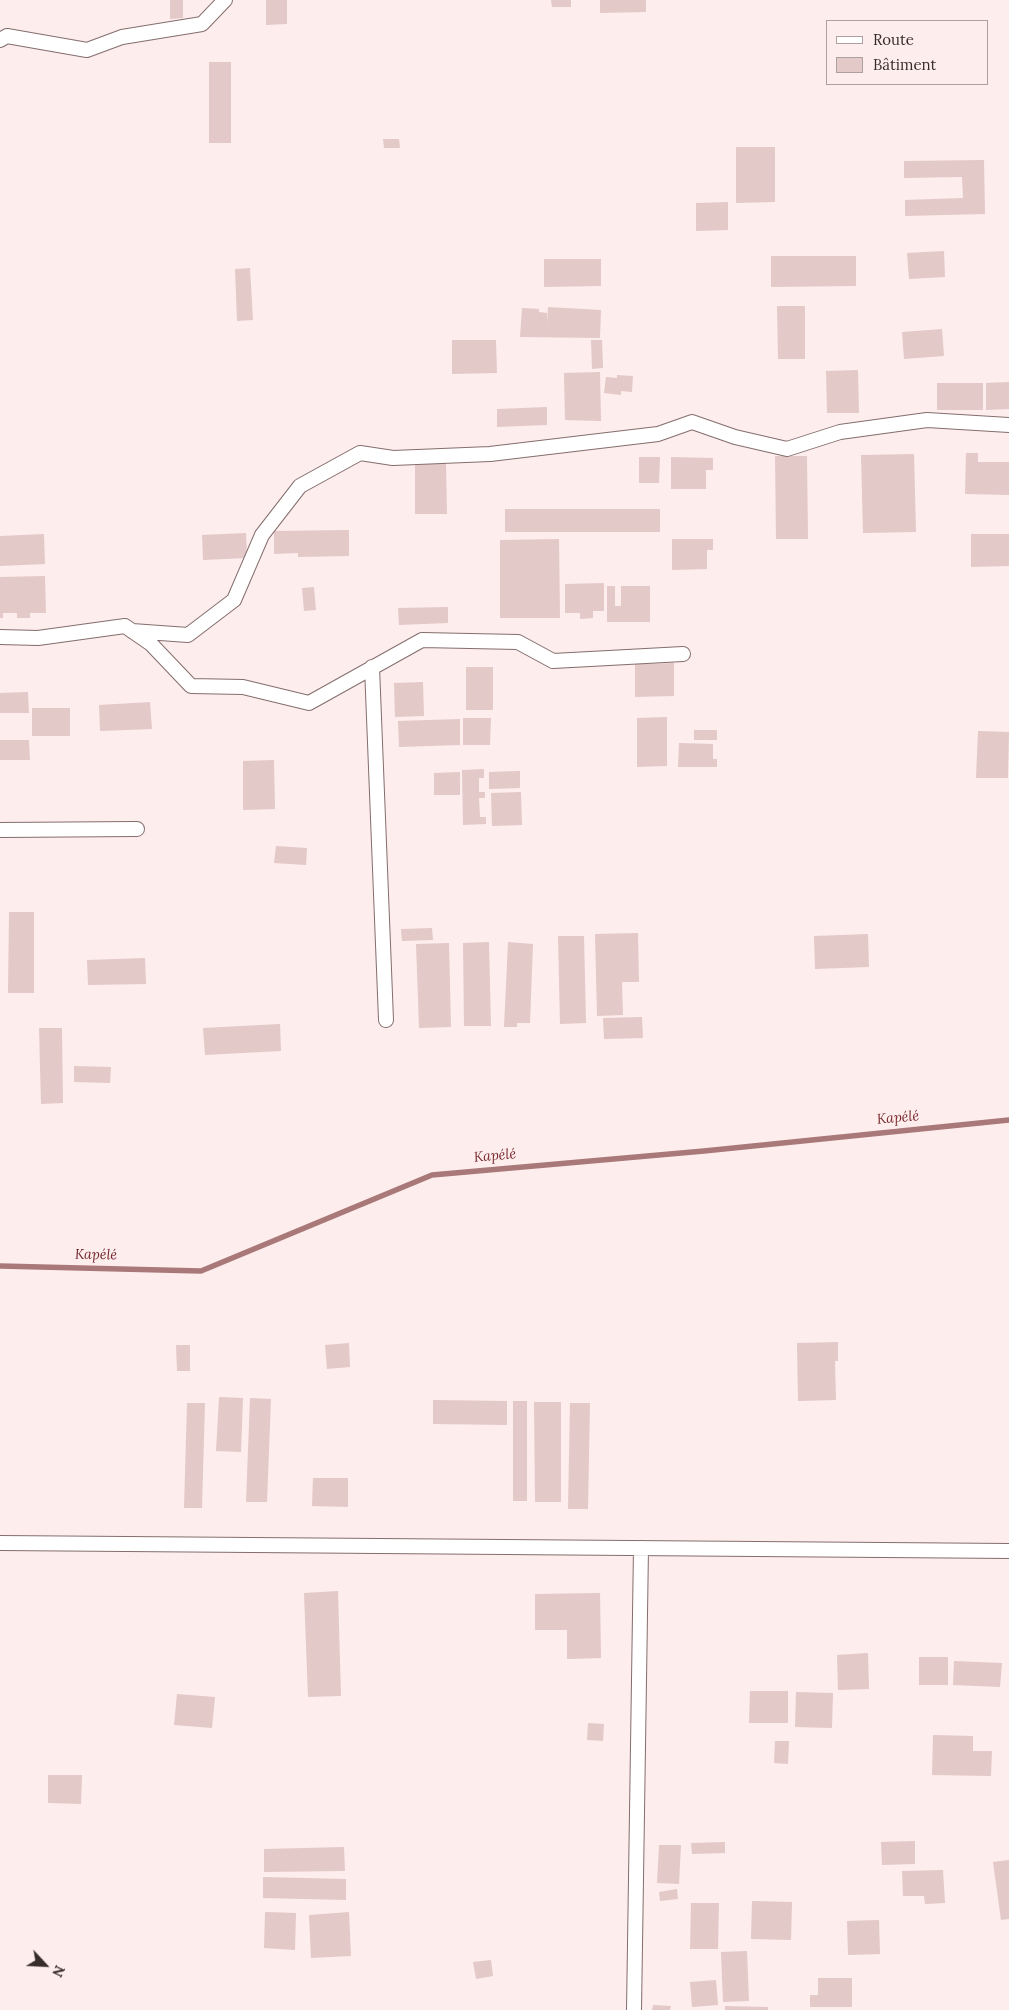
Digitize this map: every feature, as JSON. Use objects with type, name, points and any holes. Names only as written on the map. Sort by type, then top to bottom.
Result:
[{"type":"street","points":[[0,40],[7,36],[87,50],[122,37],[202,24],[226,0]]},
{"type":"street","points":[[132,631],[188,635],[234,600],[262,534],[300,486],[360,453],[393,458],[490,454],[658,434],[692,422],[736,437],[787,449],[840,432],[927,420],[1009,424]]},
{"type":"street","points":[[0,638],[38,638],[124,626],[151,644],[191,686],[243,687],[309,703],[422,640],[518,642],[554,661],[683,654]]},
{"type":"street","points":[[372,667],[386,1020]]},
{"type":"street","points":[[0,830],[136,829]]},
{"type":"street","points":[[0,1544],[1009,1550]]},
{"type":"street","points":[[634,2010],[641,1548]]},
{"type":"building","points":[[170,0],[183,0],[183,18],[170,19]]},
{"type":"building","points":[[266,0],[287,0],[287,24],[266,25]]},
{"type":"building","points":[[551,0],[571,0],[571,7],[552,7]]},
{"type":"building","points":[[600,0],[646,0],[646,12],[600,13]]},
{"type":"building","points":[[209,62],[231,62],[231,143],[209,143]]},
{"type":"building","points":[[383,139],[399,139],[400,148],[384,148]]},
{"type":"building","points":[[736,147],[775,147],[775,202],[736,203]]},
{"type":"building","points":[[984,160],[985,214],[905,216],[905,200],[963,198],[962,177],[904,178],[904,161]]},
{"type":"building","points":[[728,202],[728,230],[696,231],[696,203]]},
{"type":"building","points":[[944,251],[945,277],[909,279],[907,253]]},
{"type":"building","points":[[771,256],[856,256],[856,286],[771,287]]},
{"type":"building","points":[[544,259],[601,259],[601,286],[544,287]]},
{"type":"building","points":[[250,268],[253,320],[237,321],[235,269]]},
{"type":"building","points":[[777,306],[805,306],[805,359],[778,359]]},
{"type":"building","points":[[548,307],[601,310],[600,338],[520,337],[522,308],[539,309],[539,312],[547,313],[547,324]]},
{"type":"building","points":[[942,329],[944,356],[904,359],[902,332]]},
{"type":"building","points":[[452,340],[496,340],[497,373],[452,374]]},
{"type":"building","points":[[591,340],[602,340],[603,368],[592,369]]},
{"type":"building","points":[[858,370],[859,413],[827,413],[826,371]]},
{"type":"building","points":[[600,372],[601,421],[565,420],[564,373]]},
{"type":"building","points":[[617,375],[633,376],[632,392],[621,391],[621,395],[604,393],[606,377],[617,378]]},
{"type":"building","points":[[1009,382],[1009,409],[986,410],[986,383]]},
{"type":"building","points":[[937,383],[983,383],[983,410],[937,410]]},
{"type":"building","points":[[547,407],[547,425],[497,427],[497,409]]},
{"type":"building","points":[[966,453],[978,453],[978,462],[1009,462],[1009,495],[965,494]]},
{"type":"building","points":[[914,454],[916,532],[863,533],[861,455]]},
{"type":"building","points":[[775,456],[807,456],[808,539],[776,539]]},
{"type":"building","points":[[639,457],[660,457],[659,483],[639,483]]},
{"type":"building","points":[[671,457],[713,458],[713,470],[706,470],[706,489],[671,489]]},
{"type":"building","points":[[415,463],[446,463],[447,514],[415,514]]},
{"type":"building","points":[[505,509],[660,509],[660,532],[505,532]]},
{"type":"building","points":[[349,530],[349,556],[298,557],[298,553],[274,554],[274,531]]},
{"type":"building","points":[[246,533],[247,558],[203,560],[202,535]]},
{"type":"building","points":[[44,534],[45,564],[0,566],[0,536]]},
{"type":"building","points":[[971,534],[1009,534],[1009,566],[971,567]]},
{"type":"building","points":[[559,539],[560,618],[500,618],[500,540]]},
{"type":"building","points":[[672,539],[713,539],[713,550],[707,550],[707,569],[672,570]]},
{"type":"building","points":[[45,576],[46,613],[30,613],[30,618],[17,618],[17,613],[3,613],[3,618],[0,618],[0,577]]},
{"type":"building","points":[[604,583],[604,611],[593,611],[593,618],[580,619],[580,613],[565,613],[565,584]]},
{"type":"building","points":[[607,586],[615,586],[615,606],[621,606],[621,586],[650,586],[650,622],[607,622]]},
{"type":"building","points":[[314,587],[316,610],[304,611],[302,588]]},
{"type":"building","points":[[448,607],[448,623],[399,625],[398,608]]},
{"type":"building","points":[[674,663],[674,696],[635,697],[635,664]]},
{"type":"building","points":[[466,667],[493,667],[493,710],[466,710]]},
{"type":"building","points":[[423,682],[424,716],[395,717],[394,683]]},
{"type":"building","points":[[28,692],[29,713],[0,713],[0,693]]},
{"type":"building","points":[[150,702],[152,729],[100,731],[99,705]]},
{"type":"building","points":[[32,708],[70,708],[70,736],[32,736]]},
{"type":"building","points":[[667,717],[667,766],[637,767],[637,718]]},
{"type":"building","points":[[463,718],[491,718],[490,745],[463,745]]},
{"type":"building","points":[[460,719],[460,745],[399,747],[398,721]]},
{"type":"building","points":[[694,730],[717,730],[717,740],[694,740]]},
{"type":"building","points":[[978,731],[1009,732],[1008,778],[976,778]]},
{"type":"building","points":[[0,740],[29,740],[30,760],[0,760]]},
{"type":"building","points":[[679,743],[713,744],[713,759],[717,759],[717,767],[678,767]]},
{"type":"building","points":[[274,760],[275,809],[243,810],[243,761]]},
{"type":"building","points":[[484,769],[484,778],[479,778],[479,792],[485,792],[485,798],[479,798],[480,817],[486,817],[486,824],[463,825],[462,770]]},
{"type":"building","points":[[520,771],[520,788],[489,789],[489,772]]},
{"type":"building","points":[[460,772],[460,795],[434,795],[434,773]]},
{"type":"building","points":[[521,792],[522,825],[492,826],[491,793]]},
{"type":"building","points":[[276,846],[307,848],[306,865],[274,863]]},
{"type":"building","points":[[9,912],[34,912],[34,993],[8,993]]},
{"type":"building","points":[[432,928],[433,940],[402,941],[401,929]]},
{"type":"building","points":[[638,933],[639,982],[622,982],[623,1015],[597,1016],[595,934]]},
{"type":"building","points":[[868,934],[869,967],[815,969],[814,936]]},
{"type":"building","points":[[558,936],[584,936],[586,1023],[560,1024]]},
{"type":"building","points":[[489,942],[491,1026],[464,1026],[463,943]]},
{"type":"building","points":[[508,942],[533,944],[530,1023],[517,1023],[517,1027],[504,1027]]},
{"type":"building","points":[[449,943],[451,1027],[419,1028],[416,944]]},
{"type":"building","points":[[145,958],[146,984],[88,985],[87,960]]},
{"type":"building","points":[[642,1017],[643,1038],[604,1039],[603,1018]]},
{"type":"building","points":[[280,1024],[281,1051],[205,1055],[203,1028]]},
{"type":"building","points":[[39,1028],[62,1028],[63,1103],[41,1104]]},
{"type":"building","points":[[74,1066],[111,1067],[110,1083],[74,1082]]},
{"type":"building","points":[[838,1342],[838,1361],[835,1361],[836,1400],[798,1401],[797,1343]]},
{"type":"building","points":[[349,1343],[350,1367],[327,1369],[325,1345]]},
{"type":"building","points":[[176,1345],[190,1345],[190,1371],[177,1371]]},
{"type":"building","points":[[219,1397],[243,1398],[241,1452],[216,1451]]},
{"type":"building","points":[[250,1398],[271,1399],[267,1502],[246,1502]]},
{"type":"building","points":[[433,1400],[507,1401],[507,1425],[433,1424]]},
{"type":"building","points":[[513,1401],[527,1401],[527,1501],[513,1501]]},
{"type":"building","points":[[534,1402],[561,1402],[561,1502],[535,1502]]},
{"type":"building","points":[[187,1403],[205,1403],[202,1508],[184,1508]]},
{"type":"building","points":[[570,1403],[590,1403],[588,1509],[568,1509]]},
{"type":"building","points":[[313,1478],[348,1478],[348,1507],[312,1506]]},
{"type":"building","points":[[338,1591],[341,1696],[308,1697],[304,1593]]},
{"type":"building","points":[[600,1593],[601,1658],[567,1659],[567,1630],[535,1630],[535,1594]]},
{"type":"building","points":[[868,1653],[869,1689],[838,1690],[837,1655]]},
{"type":"building","points":[[919,1657],[948,1657],[948,1685],[919,1685]]},
{"type":"building","points":[[954,1661],[1002,1663],[1000,1687],[953,1685]]},
{"type":"building","points":[[750,1691],[788,1691],[788,1723],[749,1723]]},
{"type":"building","points":[[796,1692],[833,1693],[832,1728],[795,1727]]},
{"type":"building","points":[[177,1694],[215,1697],[212,1728],[174,1725]]},
{"type":"building","points":[[588,1723],[604,1724],[603,1741],[587,1740]]},
{"type":"building","points":[[933,1735],[973,1736],[973,1751],[992,1751],[991,1776],[932,1775]]},
{"type":"building","points":[[775,1741],[789,1741],[788,1764],[774,1763]]},
{"type":"building","points":[[48,1775],[82,1775],[81,1804],[48,1803]]},
{"type":"building","points":[[915,1841],[915,1864],[882,1865],[881,1842]]},
{"type":"building","points":[[725,1842],[725,1853],[692,1854],[691,1843]]},
{"type":"building","points":[[659,1845],[681,1845],[679,1884],[657,1883]]},
{"type":"building","points":[[344,1847],[345,1871],[264,1872],[264,1849]]},
{"type":"building","points":[[1009,1860],[1009,1919],[1001,1920],[993,1862]]},
{"type":"building","points":[[943,1870],[945,1903],[925,1904],[924,1896],[903,1896],[902,1871]]},
{"type":"building","points":[[263,1877],[346,1879],[346,1900],[263,1898]]},
{"type":"building","points":[[677,1889],[678,1899],[660,1901],[659,1892]]},
{"type":"building","points":[[752,1901],[792,1902],[791,1940],[751,1939]]},
{"type":"building","points":[[691,1903],[719,1903],[718,1949],[690,1949]]},
{"type":"building","points":[[265,1912],[296,1913],[295,1950],[264,1948]]},
{"type":"building","points":[[349,1912],[351,1956],[311,1958],[309,1915]]},
{"type":"building","points":[[879,1920],[880,1954],[848,1955],[847,1921]]},
{"type":"building","points":[[747,1951],[749,2001],[723,2002],[721,1952]]},
{"type":"building","points":[[491,1960],[493,1976],[476,1979],[473,1962]]},
{"type":"building","points":[[818,1978],[852,1978],[852,2007],[810,2007],[810,1995],[818,1995]]},
{"type":"building","points":[[716,1980],[718,2005],[692,2007],[690,1982]]},
{"type":"building","points":[[653,2005],[671,2006],[670,2010],[652,2010]]},
{"type":"building","points":[[725,2006],[768,2007],[768,2010],[725,2010]]},
{"type":"waterway","name":"Kapélé","points":[[0,1266],[201,1271],[432,1175],[704,1151],[1009,1120]]}]
